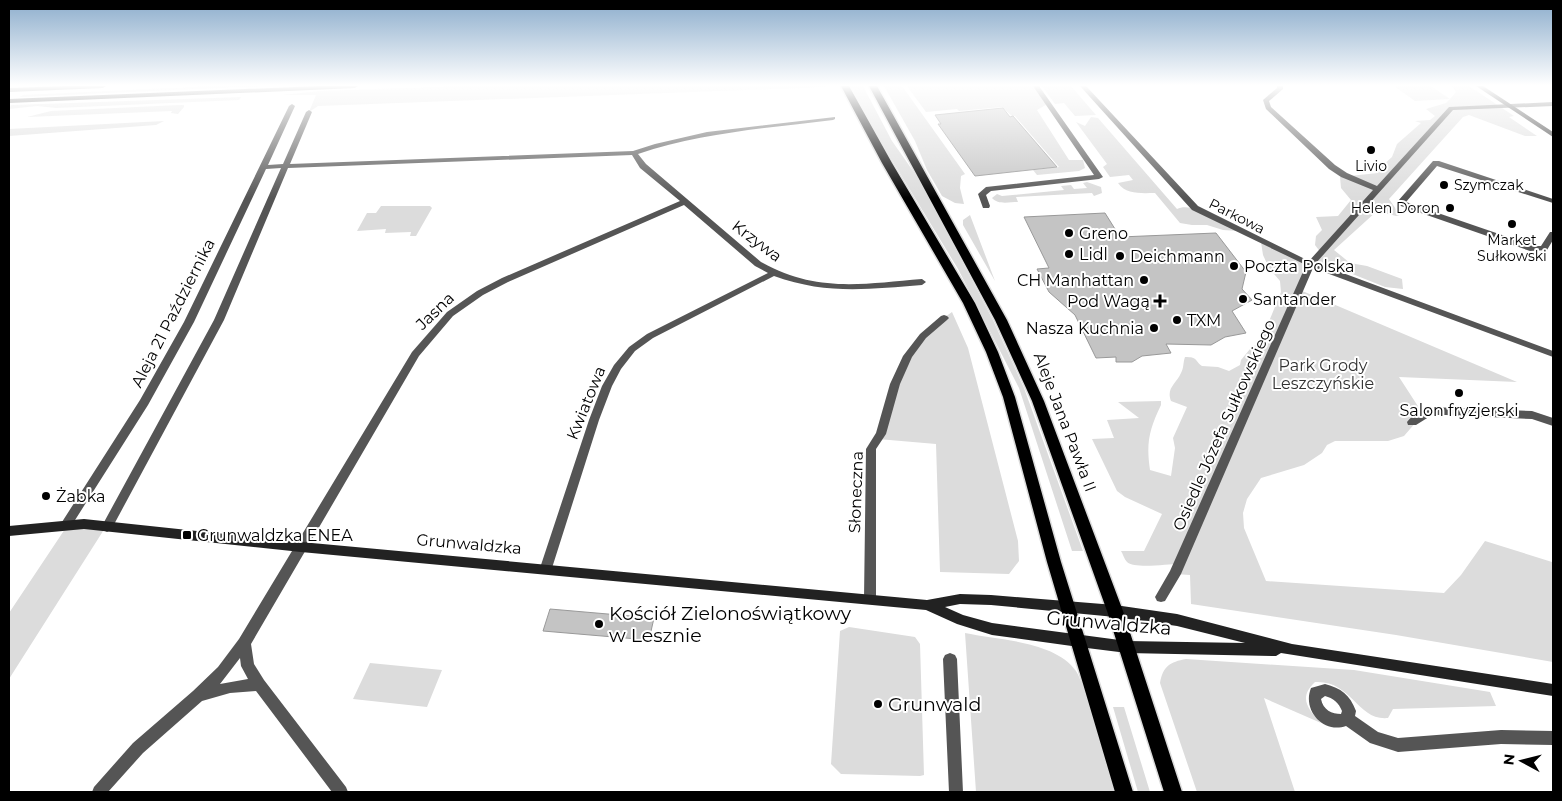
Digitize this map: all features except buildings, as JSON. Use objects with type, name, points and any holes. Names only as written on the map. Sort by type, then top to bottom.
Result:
[{"type":"main road","points":[[865,123],[969,303],[992,352],[1008,397],[1124,792]]},
{"type":"main road","name":"Aleje Jana Pawła II","points":[[894,123],[950,224],[1015,349],[1038,401],[1115,611],[1173,792]]},
{"type":"street","name":"Aleja 21 Października","points":[[66,525],[144,402],[189,322],[284,123]]},
{"type":"street","points":[[107,527],[219,320],[304,123]]},
{"type":"street","points":[[263,167],[634,153],[650,147],[722,132],[790,123]]},
{"type":"street","points":[[986,206],[982,194],[989,188],[1099,177],[1062,123]]},
{"type":"street","name":"Parkowa","points":[[1117,123],[1194,208],[1250,237],[1311,264]]},
{"type":"street","points":[[1286,123],[1332,167],[1344,175],[1378,189]]},
{"type":"street","name":"Osiedle Józefa Sułkowskiego","points":[[1162,597],[1175,574],[1311,264],[1437,123]]},
{"type":"street","points":[[1536,123],[1553,135]]},
{"type":"street","name":"Krzywa","points":[[634,153],[643,166],[684,202],[758,264],[774,273],[820,286],[840,287],[922,282]]},
{"type":"street","points":[[1553,201],[1436,163],[1401,203],[1533,249],[1544,248],[1553,234]]},
{"type":"street","name":"Jasna","points":[[99,792],[138,748],[198,696],[223,671],[244,643],[415,354],[450,314],[468,300],[505,280],[684,202]]},
{"type":"street","points":[[1311,264],[1553,354]]},
{"type":"street","name":"Kwiatowa","points":[[546,568],[594,420],[617,367],[632,349],[650,336],[774,273]]},
{"type":"street","name":"Słoneczna","points":[[870,599],[871,449],[881,434],[895,384],[904,362],[923,336],[944,318]]},
{"type":"street","points":[[1412,422],[1431,411],[1446,411],[1532,415],[1553,422]]},
{"type":"street","name":"Grunwaldzka","points":[[9,531],[84,524],[301,547],[546,568],[927,605],[960,599],[1068,606],[1177,620],[1292,650],[1553,690]]},
{"type":"street","name":"Grunwaldzka","points":[[927,605],[961,620],[992,629],[1079,641],[1127,646],[1292,650]]},
{"type":"street","points":[[244,643],[248,666],[259,684],[341,792]]},
{"type":"street","points":[[950,659],[956,792]]},
{"type":"street","points":[[198,696],[230,687],[259,684]]},
{"type":"street","points":[[1347,718],[1375,738],[1398,745],[1501,738],[1553,738]]},
{"type":"green space","points":[[118,123],[159,123],[9,136],[9,129]]},
{"type":"green space","points":[[870,123],[883,123],[892,141],[918,178],[993,320],[1024,388],[1083,551],[1072,551],[1019,388],[958,269]]},
{"type":"green space","points":[[905,123],[929,123],[965,174],[961,176],[960,188],[964,204],[955,203],[942,196],[927,170]]},
{"type":"green space","points":[[1021,123],[1046,123],[1069,160],[1083,160],[1085,168],[1079,171],[1037,175],[1033,170],[1059,167]]},
{"type":"green space","points":[[1077,123],[1085,126],[1087,123],[1103,123],[1177,209],[1184,207],[1199,210],[1238,231],[1223,230],[1207,225],[1180,223],[1155,193],[1125,190],[1118,183],[1133,180],[1129,175],[1110,177],[1103,167],[1107,164]]},
{"type":"green space","points":[[1421,123],[1457,123],[1389,199],[1400,215],[1396,216],[1377,211],[1334,250],[1350,263],[1367,266],[1402,279],[1403,289],[1385,287],[1314,261],[1321,253],[1315,245],[1316,236],[1322,230],[1316,217],[1338,216],[1351,200],[1341,188],[1340,177],[1378,173],[1382,166],[1392,157],[1397,144]]},
{"type":"green space","points":[[1491,123],[1518,123],[1537,136],[1525,136]]},
{"type":"green space","points":[[1087,182],[1101,187],[1102,193],[1094,196],[1092,193],[1016,197],[1018,202],[1007,203],[997,202],[992,198],[997,194],[1002,196],[1064,190],[1061,186],[1071,185],[1074,189],[1087,188],[1083,183]]},
{"type":"green space","points":[[381,206],[430,206],[432,208],[416,236],[410,236],[411,232],[385,233],[386,229],[357,231],[367,213],[376,213]]},
{"type":"green space","points":[[970,215],[995,281],[963,225],[963,220]]},
{"type":"green space","name":"Park Grody Leszczyńskie","points":[[1261,242],[1311,264],[1300,290],[1517,382],[1399,377],[1423,414],[1404,436],[1388,441],[1335,441],[1327,445],[1322,453],[1304,465],[1261,478],[1247,499],[1243,513],[1244,528],[1266,581],[1444,593],[1461,575],[1485,541],[1552,562],[1553,662],[1396,635],[1191,604],[1190,575],[1175,574],[1179,564],[1144,566],[1131,564],[1126,561],[1121,551],[1144,551],[1162,514],[1125,497],[1117,491],[1092,439],[1114,438],[1107,420],[1139,418],[1118,402],[1161,401],[1150,437],[1148,452],[1150,470],[1171,476],[1175,448],[1173,438],[1187,407],[1171,401],[1170,393],[1172,386],[1182,371],[1185,357],[1194,358],[1202,366],[1218,367],[1229,371],[1240,365],[1241,360],[1250,349],[1261,341],[1281,292],[1280,281],[1269,268],[1263,255]]},
{"type":"green space","points":[[952,312],[968,348],[1018,541],[1019,561],[1009,574],[940,572],[936,444],[878,439],[901,369],[931,327]]},
{"type":"green space","points":[[67,526],[105,528],[9,679],[9,613]]},
{"type":"green space","name":"Grunwald","points":[[849,627],[915,637],[920,644],[924,775],[841,774],[831,764],[840,631]]},
{"type":"green space","points":[[965,633],[1025,643],[1054,653],[1067,661],[1076,671],[1083,685],[1114,792],[976,792]]},
{"type":"green space","points":[[1186,659],[1354,670],[1490,692],[1496,706],[1393,709],[1388,718],[1377,717],[1361,707],[1338,687],[1327,683],[1315,682],[1307,693],[1306,698],[1312,713],[1321,723],[1264,698],[1295,792],[1197,792],[1160,683],[1163,672],[1168,666]]},
{"type":"green space","points":[[370,663],[442,670],[427,707],[353,699]]},
{"type":"green space","points":[[1113,707],[1124,707],[1150,792],[1138,792]]},
{"type":"place","name":"Livio","points":[[1371,150]]},
{"type":"place","name":"Szymczak","points":[[1444,185]]},
{"type":"place","name":"Helen Doron","points":[[1450,208]]},
{"type":"place","name":"Market Sułkowski","points":[[1512,224]]},
{"type":"place","name":"Greno","points":[[1069,233]]},
{"type":"place","name":"Lidl","points":[[1069,254]]},
{"type":"place","name":"Deichmann","points":[[1120,256]]},
{"type":"place","name":"Poczta Polska","points":[[1234,266]]},
{"type":"place","name":"CH Manhattan","points":[[1144,280]]},
{"type":"place","name":"Santander","points":[[1243,299]]},
{"type":"place","name":"Pod Wagą","points":[[1160,301]]},
{"type":"place","name":"TXM","points":[[1177,320]]},
{"type":"place","name":"Nasza Kuchnia","points":[[1154,328]]},
{"type":"place","name":"Salon fryzjerski","points":[[1459,393]]},
{"type":"place","name":"Żabka","points":[[46,496]]},
{"type":"place","name":"Grunwaldzka ENEA","points":[[187,535]]},
{"type":"place","name":"Kościół Zielonoświątkowy w Lesznie","points":[[599,624]]},
{"type":"place","name":"Grunwald","points":[[878,704]]}]
